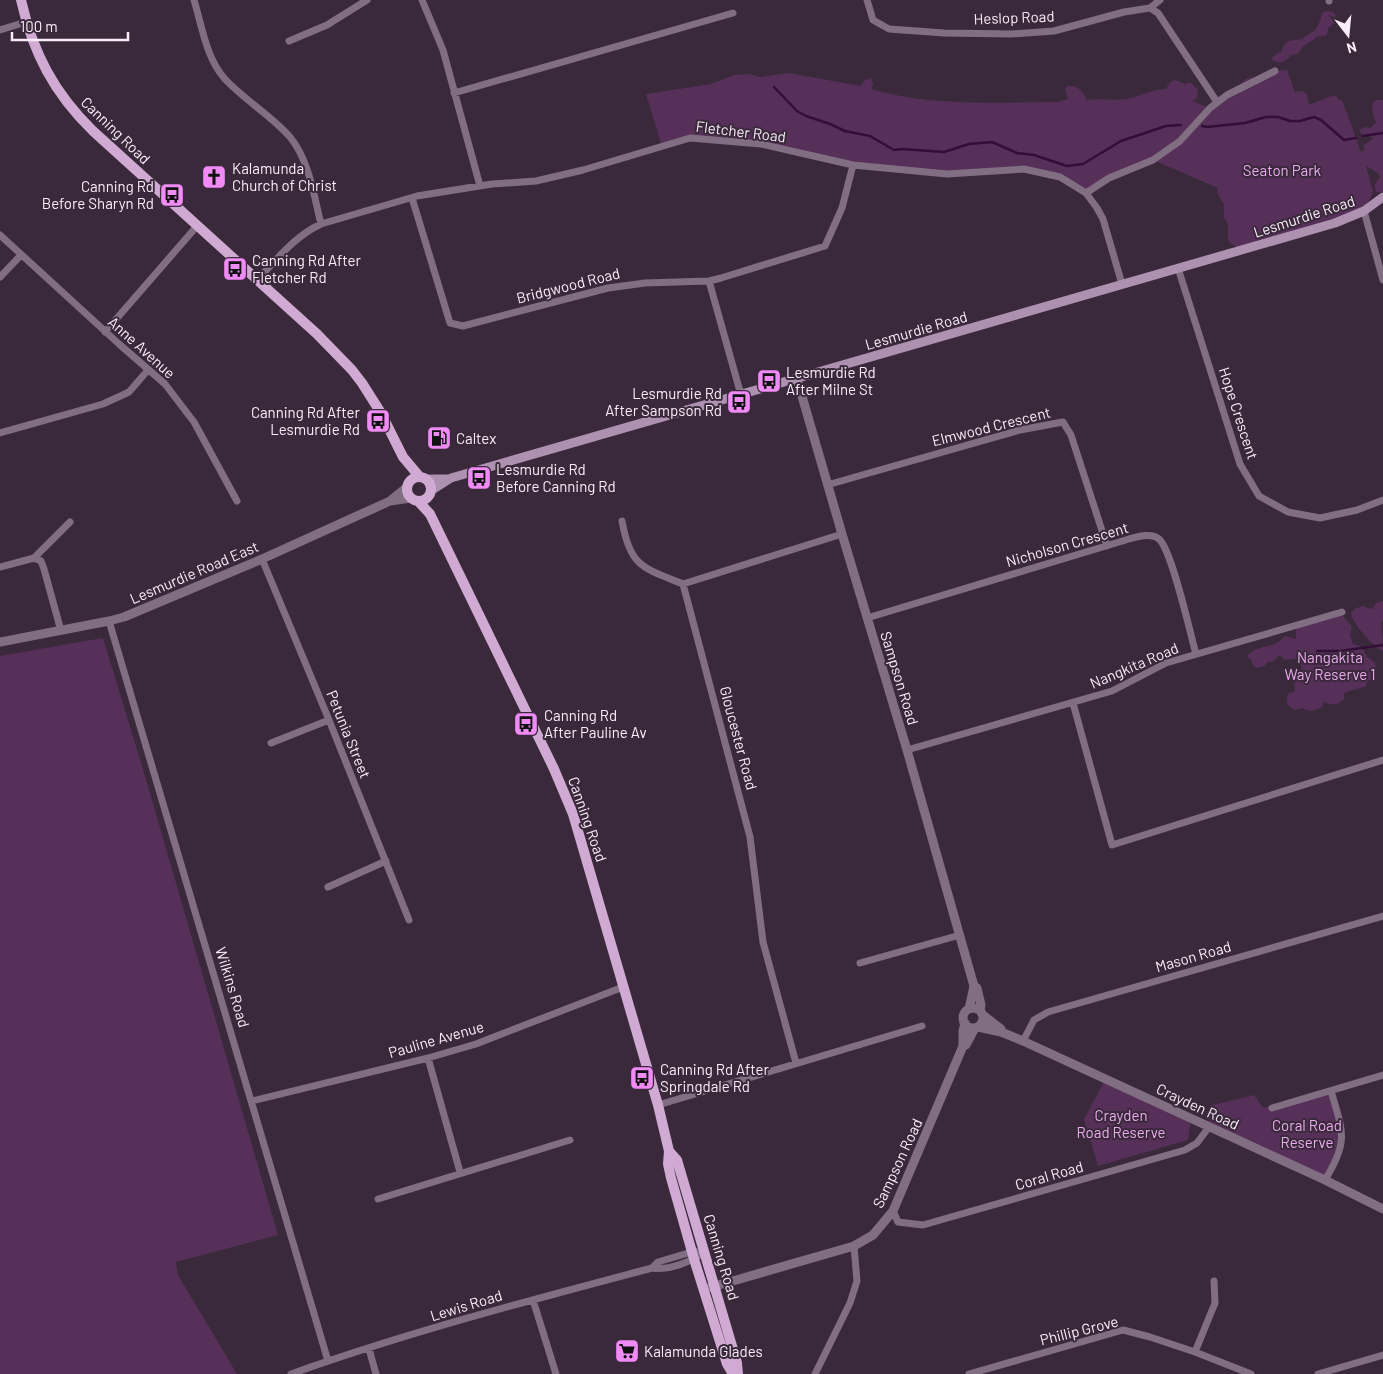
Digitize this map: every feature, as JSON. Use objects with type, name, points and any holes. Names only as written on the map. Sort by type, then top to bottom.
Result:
[{"type":"main road","name":"Canning Road","points":[[20,0],[35,48],[47,72],[74,111],[93,131],[197,226],[258,279],[317,334],[352,370],[381,413],[403,456],[427,485],[430,514],[554,769],[573,814],[670,1151],[677,1160],[715,1286],[737,1363],[738,1374]]},
{"type":"main road","name":"Lesmurdie Road","points":[[427,485],[1335,223],[1364,212],[1383,197]]},
{"type":"main road","name":"Canning Road","points":[[403,456],[407,485]]},
{"type":"main road","points":[[414,477],[427,485],[424,500],[415,500],[407,493],[407,485],[414,477]]},
{"type":"main road","name":"Canning Road","points":[[415,500],[430,514]]},
{"type":"main road","name":"Canning Road","points":[[670,1151],[668,1164],[671,1178],[727,1364],[733,1374]]},
{"type":"street","points":[[194,0],[210,54],[218,68],[231,84],[290,137],[298,150],[304,162],[321,224]]},
{"type":"street","points":[[289,41],[321,28],[367,0]]},
{"type":"street","points":[[422,0],[443,50],[480,186]]},
{"type":"street","name":"Heslop Road","points":[[867,0],[873,20],[889,28],[944,33],[1011,34],[1054,31],[1124,12],[1150,8]]},
{"type":"street","points":[[1160,0],[1150,8],[1158,13],[1217,102]]},
{"type":"street","points":[[454,93],[733,13]]},
{"type":"street","points":[[0,30],[26,22]]},
{"type":"street","points":[[1086,193],[1109,178],[1153,160],[1180,141],[1217,102],[1275,71]]},
{"type":"street","name":"Fletcher Road","points":[[258,279],[296,238],[321,224],[412,198],[480,186],[536,181],[583,170],[690,138],[762,144],[853,165],[947,174],[1024,169],[1060,177],[1086,193],[1104,219],[1122,284]]},
{"type":"street","name":"Bridgwood Road","points":[[412,198],[450,324],[463,326],[608,288],[645,283],[709,281],[825,246],[842,208],[853,165]]},
{"type":"street","points":[[1364,212],[1383,280]]},
{"type":"street","points":[[105,332],[197,226]]},
{"type":"street","name":"Anne Avenue","points":[[0,235],[105,332],[165,384],[194,422],[237,501]]},
{"type":"street","points":[[0,277],[21,255]]},
{"type":"street","name":"Hope Crescent","points":[[1178,268],[1240,464],[1259,496],[1288,512],[1320,518],[1357,510],[1383,500]]},
{"type":"street","points":[[709,281],[741,395]]},
{"type":"street","points":[[0,432],[103,404],[129,392],[148,370]]},
{"type":"street","name":"Sampson Road","points":[[797,379],[907,750],[974,986],[968,1009]]},
{"type":"street","name":"Elmwood Crescent","points":[[827,485],[1020,430],[1063,422],[1071,435],[1107,546]]},
{"type":"street","name":"Lesmurdie Road East","points":[[0,642],[124,617],[262,559],[390,501],[407,485]]},
{"type":"street","name":"Lesmurdie Road East","points":[[390,501],[415,500]]},
{"type":"street","points":[[622,521],[634,558],[648,570],[683,584],[842,534]]},
{"type":"street","points":[[0,567],[34,558],[70,522]]},
{"type":"street","name":"Nicholson Crescent","points":[[867,618],[1129,539],[1151,535],[1159,539],[1168,555],[1196,654]]},
{"type":"street","points":[[34,558],[41,561],[44,569],[61,631]]},
{"type":"street","name":"Petunia Street","points":[[262,559],[330,720],[409,920]]},
{"type":"street","name":"Gloucester Road","points":[[683,584],[750,837],[763,942],[796,1063]]},
{"type":"street","name":"Nangkita Road","points":[[907,750],[1073,704],[1112,691],[1166,663],[1342,612]]},
{"type":"street","name":"Wilkins Road","points":[[109,621],[328,1361]]},
{"type":"street","points":[[1073,704],[1112,845],[1383,760]]},
{"type":"street","points":[[270,743],[330,720]]},
{"type":"street","points":[[328,887],[386,861]]},
{"type":"street","name":"Mason Road","points":[[1023,1041],[1034,1020],[1048,1012],[1383,916]]},
{"type":"street","points":[[860,963],[960,935]]},
{"type":"street","name":"Sampson Road","points":[[974,986],[978,988],[981,1013]]},
{"type":"street","name":"Pauline Avenue","points":[[252,1101],[428,1058],[476,1044],[623,987]]},
{"type":"street","points":[[973,1008],[981,1013],[983,1022],[976,1027],[968,1027],[963,1016],[968,1009],[973,1008]]},
{"type":"street","name":"Crayden Road","points":[[981,1013],[1001,1032]]},
{"type":"street","name":"Sampson Road","points":[[705,1289],[854,1246],[873,1235],[893,1211],[963,1046],[965,1023]]},
{"type":"street","points":[[658,1105],[922,1026]]},
{"type":"street","name":"Sampson Road","points":[[963,1046],[966,1045],[976,1027]]},
{"type":"street","name":"Crayden Road","points":[[976,1027],[1001,1032],[1023,1041],[1210,1126],[1383,1209]]},
{"type":"street","points":[[428,1058],[460,1172]]},
{"type":"street","points":[[1272,1108],[1383,1075]]},
{"type":"street","points":[[1325,1180],[1337,1162],[1342,1144],[1342,1129],[1331,1090]]},
{"type":"street","name":"Coral Road","points":[[893,1211],[898,1222],[923,1225],[1185,1150],[1197,1143],[1210,1126]]},
{"type":"street","points":[[378,1199],[460,1172],[570,1140]]},
{"type":"street","points":[[815,1374],[850,1303],[857,1281],[854,1246]]},
{"type":"street","name":"Lewis Road","points":[[290,1374],[369,1348],[533,1300],[652,1268],[660,1270],[704,1252]]},
{"type":"street","points":[[1195,1352],[1215,1303],[1214,1281]]},
{"type":"street","points":[[533,1300],[556,1374]]},
{"type":"street","name":"Phillip Grove","points":[[969,1374],[1123,1330],[1195,1352],[1251,1374]]},
{"type":"street","points":[[369,1348],[376,1374]]},
{"type":"street","points":[[1318,1374],[1383,1355]]},
{"type":"green space","points":[[1323,12],[1335,13],[1335,20],[1328,28],[1327,35],[1316,37],[1303,46],[1298,54],[1291,55],[1285,61],[1277,62],[1271,59],[1281,52],[1283,46],[1288,41],[1302,39],[1315,30]]},
{"type":"green space","name":"Seaton Park","points":[[1287,70],[1295,92],[1302,91],[1307,94],[1309,104],[1333,96],[1342,100],[1361,152],[1364,150],[1364,145],[1374,138],[1362,134],[1359,130],[1365,127],[1370,128],[1376,123],[1372,111],[1373,103],[1376,100],[1383,100],[1383,192],[1376,192],[1375,190],[1375,184],[1380,177],[1378,173],[1366,166],[1373,192],[1364,211],[1238,251],[1236,246],[1228,240],[1228,225],[1224,217],[1224,204],[1217,193],[1218,188],[1153,160],[1086,193],[1060,177],[1024,169],[947,174],[853,165],[761,144],[690,138],[662,147],[646,94],[711,84],[734,75],[749,74],[760,77],[789,73],[861,86],[865,80],[871,78],[873,84],[871,89],[917,99],[987,103],[1058,102],[1068,99],[1065,88],[1068,86],[1075,86],[1080,89],[1087,100],[1122,100],[1166,89],[1170,82],[1175,80],[1185,84],[1190,82],[1198,90],[1197,98],[1192,101],[1210,108],[1237,90],[1246,79],[1252,77],[1258,79],[1275,71]]},
{"type":"green space","points":[[1383,601],[1383,621],[1381,621],[1383,651],[1374,645],[1364,634],[1355,623],[1351,613],[1354,609],[1363,606],[1371,609],[1376,603]]},
{"type":"green space","name":"Nangakita Way Reserve 1","points":[[1342,612],[1352,626],[1350,635],[1353,644],[1362,647],[1367,657],[1375,663],[1376,669],[1374,674],[1366,683],[1367,686],[1346,692],[1344,699],[1337,704],[1324,702],[1322,707],[1312,711],[1307,711],[1303,708],[1292,709],[1287,704],[1287,699],[1288,694],[1295,691],[1294,678],[1302,671],[1300,658],[1285,660],[1279,655],[1273,662],[1268,662],[1264,666],[1257,668],[1247,655],[1257,649],[1275,644],[1285,636],[1296,639],[1296,625]]},
{"type":"green space","points":[[103,638],[278,1235],[176,1262],[178,1275],[237,1374],[0,1374],[0,656]]},
{"type":"green space","name":"Crayden Road Reserve","points":[[1105,1080],[1191,1118],[1188,1140],[1098,1166],[1084,1119]]},
{"type":"green space","name":"Coral Road Reserve","points":[[1331,1091],[1342,1145],[1325,1180],[1209,1127],[1209,1106],[1254,1095],[1263,1108]]},
{"type":"waterway","points":[[774,87],[797,111],[806,116],[845,131],[870,136],[894,150],[944,152],[969,144],[992,142],[1017,153],[1034,155],[1067,166],[1083,164],[1121,141],[1166,126],[1181,125]]},
{"type":"waterway","points":[[1202,126],[1245,123],[1266,117],[1278,117],[1290,121],[1300,121],[1314,117],[1321,120],[1344,140],[1356,138]]},
{"type":"waterway","points":[[1363,136],[1383,133]]},
{"type":"waterway","points":[[1317,651],[1340,651],[1383,645]]},
{"type":"place","name":"Kalamunda Church of Christ","points":[[214,177]]},
{"type":"place","name":"Canning Rd Before Sharyn Rd","points":[[172,195]]},
{"type":"place","name":"Canning Rd After Fletcher Rd","points":[[235,269]]},
{"type":"place","name":"Lesmurdie Rd After Milne St","points":[[769,381]]},
{"type":"place","name":"Lesmurdie Rd After Sampson Rd","points":[[739,402]]},
{"type":"place","name":"Canning Rd After Lesmurdie Rd","points":[[378,421]]},
{"type":"place","name":"Caltex","points":[[439,438]]},
{"type":"place","name":"Lesmurdie Rd Before Canning Rd","points":[[479,478]]},
{"type":"place","name":"Canning Rd After Pauline Av","points":[[526,724]]},
{"type":"place","name":"Canning Rd After Springdale Rd","points":[[642,1078]]},
{"type":"place","name":"Kalamunda Glades","points":[[627,1351]]}]
